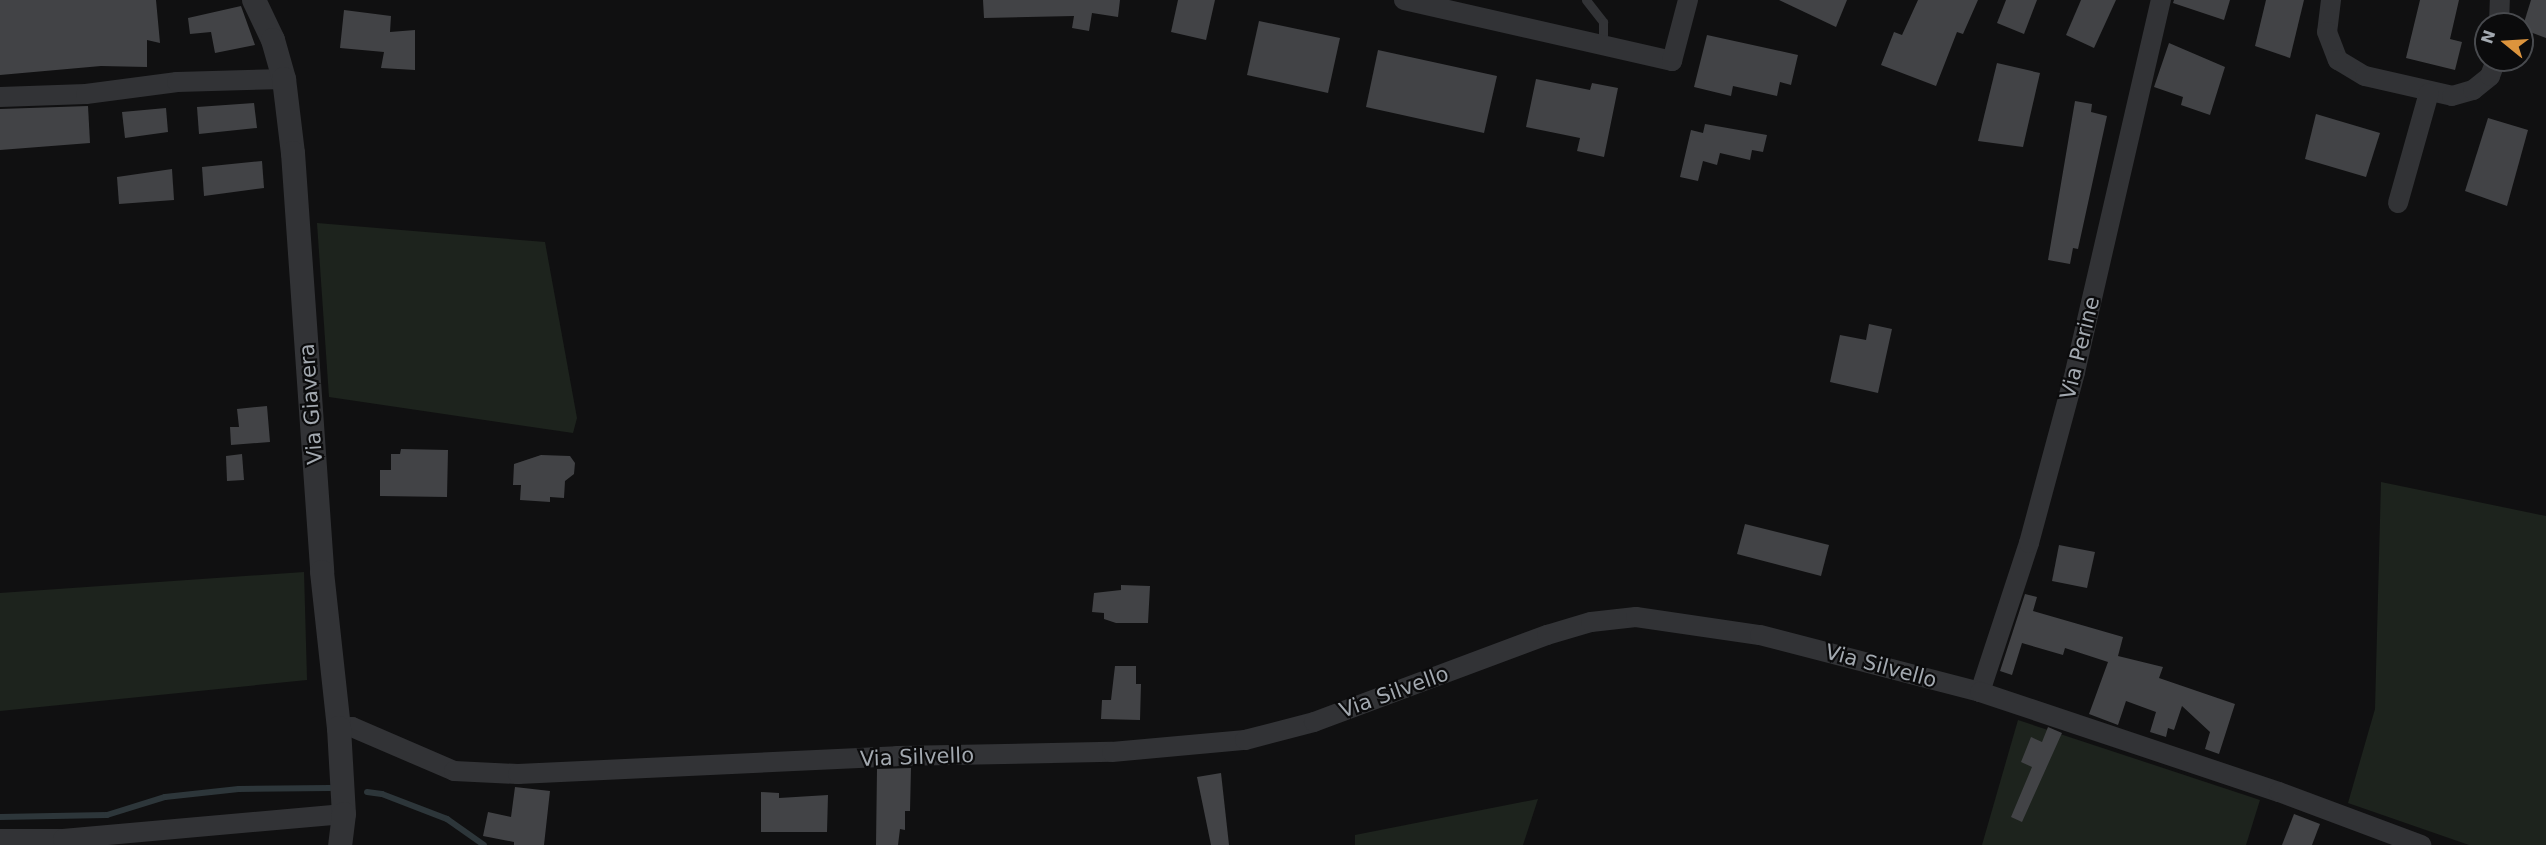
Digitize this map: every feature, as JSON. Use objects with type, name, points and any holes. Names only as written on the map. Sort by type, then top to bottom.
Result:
[{"type":"street","name":"Via Giavera","points":[[255,0],[273,40],[284,79],[301,254],[322,572],[339,728],[344,814],[340,845]]},
{"type":"street","points":[[1404,0],[1672,61],[1688,0]]},
{"type":"street","name":"Via Perine","points":[[1980,692],[2029,543],[2075,372],[2161,0]]},
{"type":"street","points":[[2331,0],[2327,32],[2338,60],[2365,76],[2430,93],[2452,96],[2473,90],[2490,76],[2492,72]]},
{"type":"street","points":[[0,97],[86,94],[177,82],[284,79]]},
{"type":"street","points":[[2398,203],[2430,93]]},
{"type":"street","name":"Via Silvello","points":[[339,728],[352,727],[454,771],[518,774],[1145,749],[1245,740],[1302,725],[1547,635],[1591,622],[1636,617],[1760,635],[1980,692],[2279,792],[2421,845]]},
{"type":"street","points":[[0,839],[63,839],[344,814]]},
{"type":"lane","points":[[1586,0],[1603,22],[1603,46]]},
{"type":"shaded area","points":[[317,223],[545,242],[577,418],[573,433],[329,397]]},
{"type":"shaded area","points":[[2381,482],[2546,516],[2546,845],[2469,845],[2348,803],[2375,709]]},
{"type":"shaded area","points":[[304,572],[307,680],[0,711],[0,593]]},
{"type":"shaded area","points":[[2018,720],[2260,800],[2246,845],[1982,845]]},
{"type":"shaded area","points":[[1538,799],[1523,845],[1355,845],[1355,835]]},
{"type":"building","points":[[0,0],[156,0],[160,43],[147,40],[147,67],[101,66],[0,75]]},
{"type":"building","points":[[983,0],[1120,0],[1118,17],[1092,13],[1089,31],[1072,28],[1074,16],[984,18]]},
{"type":"building","points":[[1178,0],[1215,0],[1206,40],[1171,32]]},
{"type":"building","points":[[1779,0],[1847,0],[1836,27]]},
{"type":"building","points":[[1918,0],[1978,0],[1963,34],[1957,32],[1936,86],[1881,65],[1894,32],[1902,35]]},
{"type":"building","points":[[2006,0],[2037,0],[2024,34],[1997,23]]},
{"type":"building","points":[[2081,0],[2116,0],[2094,48],[2066,35]]},
{"type":"building","points":[[2174,0],[2230,0],[2224,20],[2173,3]]},
{"type":"building","points":[[2266,0],[2304,0],[2290,58],[2255,46]]},
{"type":"building","points":[[2420,0],[2459,0],[2450,39],[2462,42],[2455,70],[2406,58]]},
{"type":"building","points":[[2531,0],[2546,0],[2546,38],[2534,34],[2534,12],[2527,12]]},
{"type":"building","points":[[241,6],[255,45],[215,53],[211,32],[190,34],[188,18]]},
{"type":"building","points":[[344,10],[391,16],[390,32],[415,30],[415,70],[381,68],[384,52],[340,48]]},
{"type":"building","points":[[1259,21],[1340,38],[1328,93],[1247,75]]},
{"type":"building","points":[[1707,35],[1798,55],[1791,85],[1780,82],[1777,96],[1733,86],[1731,96],[1694,87]]},
{"type":"building","points":[[2169,43],[2225,67],[2210,115],[2181,105],[2183,97],[2154,87]]},
{"type":"building","points":[[1378,50],[1497,76],[1484,133],[1366,107]]},
{"type":"building","points":[[1997,63],[2040,73],[2023,147],[1978,141]]},
{"type":"building","points":[[1536,79],[1590,90],[1592,83],[1618,88],[1604,157],[1577,151],[1580,138],[1526,127]]},
{"type":"building","points":[[2075,101],[2092,104],[2091,112],[2107,116],[2078,249],[2073,248],[2070,264],[2048,260]]},
{"type":"building","points":[[254,103],[257,128],[199,134],[197,107]]},
{"type":"building","points":[[88,106],[90,143],[0,150],[0,109]]},
{"type":"building","points":[[166,108],[168,132],[125,138],[122,112]]},
{"type":"building","points":[[2316,114],[2380,133],[2366,177],[2305,159]]},
{"type":"building","points":[[2488,118],[2528,130],[2507,206],[2465,191]]},
{"type":"building","points":[[1705,124],[1767,135],[1763,152],[1752,150],[1750,160],[1720,153],[1717,165],[1703,161],[1698,181],[1680,177],[1691,130],[1703,133]]},
{"type":"building","points":[[262,161],[264,188],[204,196],[202,167]]},
{"type":"building","points":[[172,169],[174,200],[119,204],[117,177]]},
{"type":"building","points":[[1869,324],[1892,329],[1878,393],[1830,382],[1840,335],[1866,340]]},
{"type":"building","points":[[267,406],[270,442],[231,445],[230,427],[239,427],[237,409]]},
{"type":"building","points":[[401,449],[448,450],[447,497],[380,496],[380,470],[391,470],[391,454],[400,454]]},
{"type":"building","points":[[242,454],[244,480],[227,481],[226,456]]},
{"type":"building","points":[[541,455],[570,456],[575,463],[574,474],[565,481],[564,498],[550,497],[550,502],[520,500],[521,485],[513,485],[514,464]]},
{"type":"building","points":[[1745,524],[1829,545],[1821,576],[1737,554]]},
{"type":"building","points":[[2059,545],[2095,552],[2087,588],[2052,581]]},
{"type":"building","points":[[1121,585],[1150,586],[1148,623],[1116,623],[1104,619],[1104,613],[1092,612],[1094,593],[1121,590]]},
{"type":"building","points":[[2025,594],[2037,597],[2033,611],[2123,637],[2118,656],[2163,667],[2159,678],[2235,704],[2219,754],[2205,749],[2210,732],[2182,706],[2174,730],[2168,728],[2166,737],[2150,732],[2156,712],[2126,701],[2118,725],[2089,714],[2108,662],[2065,648],[2063,655],[2022,643],[2012,675],[2000,671]]},
{"type":"building","points":[[1115,666],[1136,666],[1136,684],[1141,684],[1140,720],[1101,719],[1102,700],[1111,700]]},
{"type":"building","points":[[2048,727],[2062,733],[2022,822],[2011,817],[2032,767],[2021,762],[2031,737],[2042,742]]},
{"type":"building","points":[[911,768],[910,811],[905,811],[905,830],[900,829],[898,845],[876,845],[877,769]]},
{"type":"building","points":[[1221,773],[1229,845],[1211,845],[1197,777]]},
{"type":"building","points":[[515,787],[550,791],[544,845],[514,845],[514,842],[483,836],[488,812],[511,817]]},
{"type":"building","points":[[761,792],[779,793],[779,798],[828,795],[827,832],[761,832]]},
{"type":"building","points":[[2294,814],[2320,824],[2312,845],[2282,845]]},
{"type":"waterway","points":[[0,817],[107,815],[165,797],[239,789],[330,788]]},
{"type":"waterway","points":[[367,792],[382,794],[447,819],[484,845]]}]
